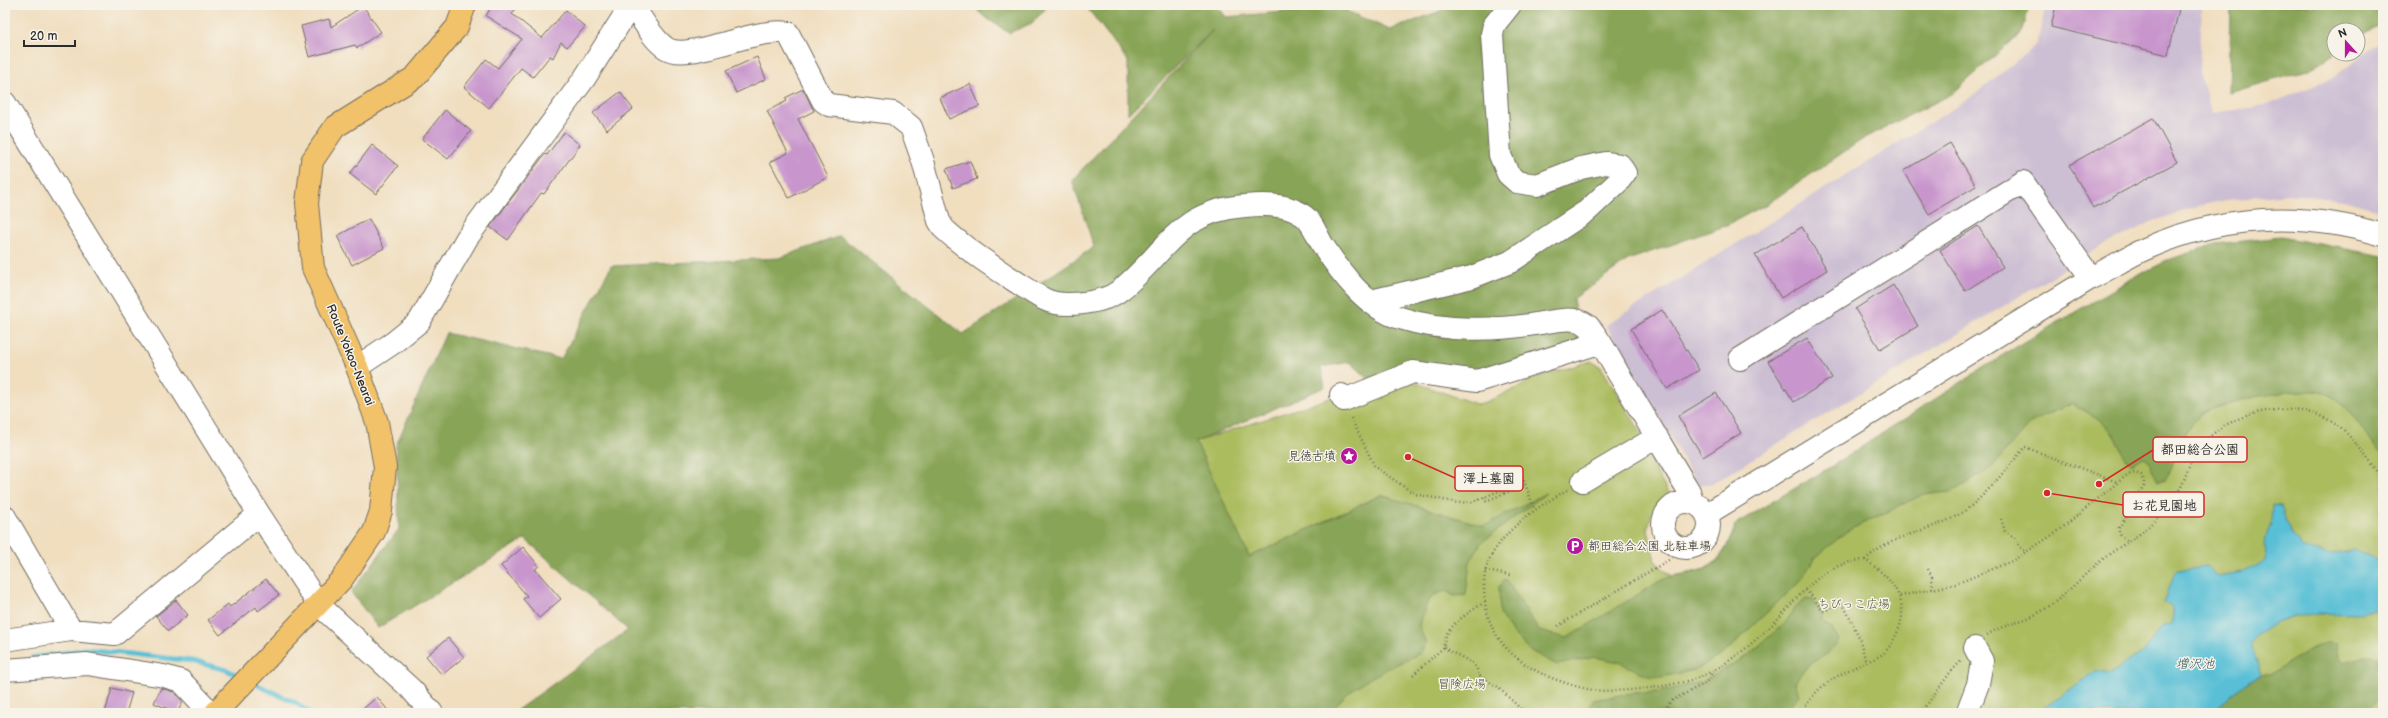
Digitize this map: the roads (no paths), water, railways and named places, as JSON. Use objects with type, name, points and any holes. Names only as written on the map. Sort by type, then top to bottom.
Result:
[{"type":"main road","name":"Route Yokoo-Nearai","points":[[215,713],[319,605],[362,552],[374,532],[381,511],[384,467],[382,445],[377,422],[357,367],[313,268],[307,203],[312,161],[335,127],[415,77],[457,27],[464,5]]},
{"type":"street","points":[[357,367],[393,343],[419,322],[467,238],[584,79],[632,5],[662,45],[674,52],[690,51],[764,32],[777,30],[788,33],[823,101],[829,105],[893,113],[911,127],[939,222],[944,229],[997,269],[1047,301],[1070,303],[1102,301],[1117,293],[1128,284],[1168,240],[1192,222],[1218,210],[1267,206],[1289,208],[1305,217],[1340,271],[1371,301],[1398,318],[1433,326],[1488,328],[1517,327],[1575,319],[1589,326],[1700,508],[2091,278],[2145,249],[2179,237],[2239,222],[2297,218],[2341,223],[2383,235]]},
{"type":"street","points":[[1371,301],[1472,277],[1510,262],[1587,211],[1620,181],[1625,173],[1620,165],[1606,163],[1581,168],[1537,185],[1517,182],[1508,174],[1500,155],[1492,34],[1494,25],[1510,5]]},
{"type":"street","points":[[5,104],[259,514],[319,605],[411,689],[432,713]]},
{"type":"street","points":[[1740,359],[2023,182],[2091,278]]},
{"type":"street","points":[[1342,398],[1413,372],[1477,381],[1599,343]]},
{"type":"street","points":[[1589,482],[1657,437]]},
{"type":"street","points":[[5,640],[71,630],[115,634],[259,514]]},
{"type":"street","points":[[5,517],[71,630]]},
{"type":"street","points":[[1967,713],[1978,684],[1982,661],[1975,648]]},
{"type":"street","points":[[5,670],[87,664],[164,676],[181,681],[211,713]]},
{"type":"water","name":"増沢池","points":[[2273,506],[2281,507],[2291,535],[2303,548],[2330,554],[2355,549],[2383,563],[2383,608],[2360,614],[2317,613],[2294,617],[2274,624],[2256,636],[2251,644],[2261,675],[2244,684],[2211,713],[2033,713],[2052,703],[2095,671],[2110,674],[2143,653],[2161,627],[2172,623],[2172,608],[2164,602],[2173,577],[2178,570],[2206,566],[2218,577],[2242,573],[2265,561],[2265,541],[2272,520]]},
{"type":"waterway","points":[[32,658],[86,649],[192,661],[227,670],[242,678]]},
{"type":"waterway","points":[[251,682],[296,703],[310,713]]},
{"type":"place","name":"見徳古墳","points":[[1349,456]]},
{"type":"place","name":"澤上墓園","points":[[1408,457]]},
{"type":"place","name":"都田総合公園","points":[[2099,484]]},
{"type":"place","name":"お花見園地","points":[[2047,493]]},
{"type":"place","name":"都田総合公園 北駐車場","points":[[1575,546]]},
{"type":"park label","name":"ちびっこ広場","points":[[1854,604]]},
{"type":"park label","name":"冒険広場","points":[[1462,684]]}]
